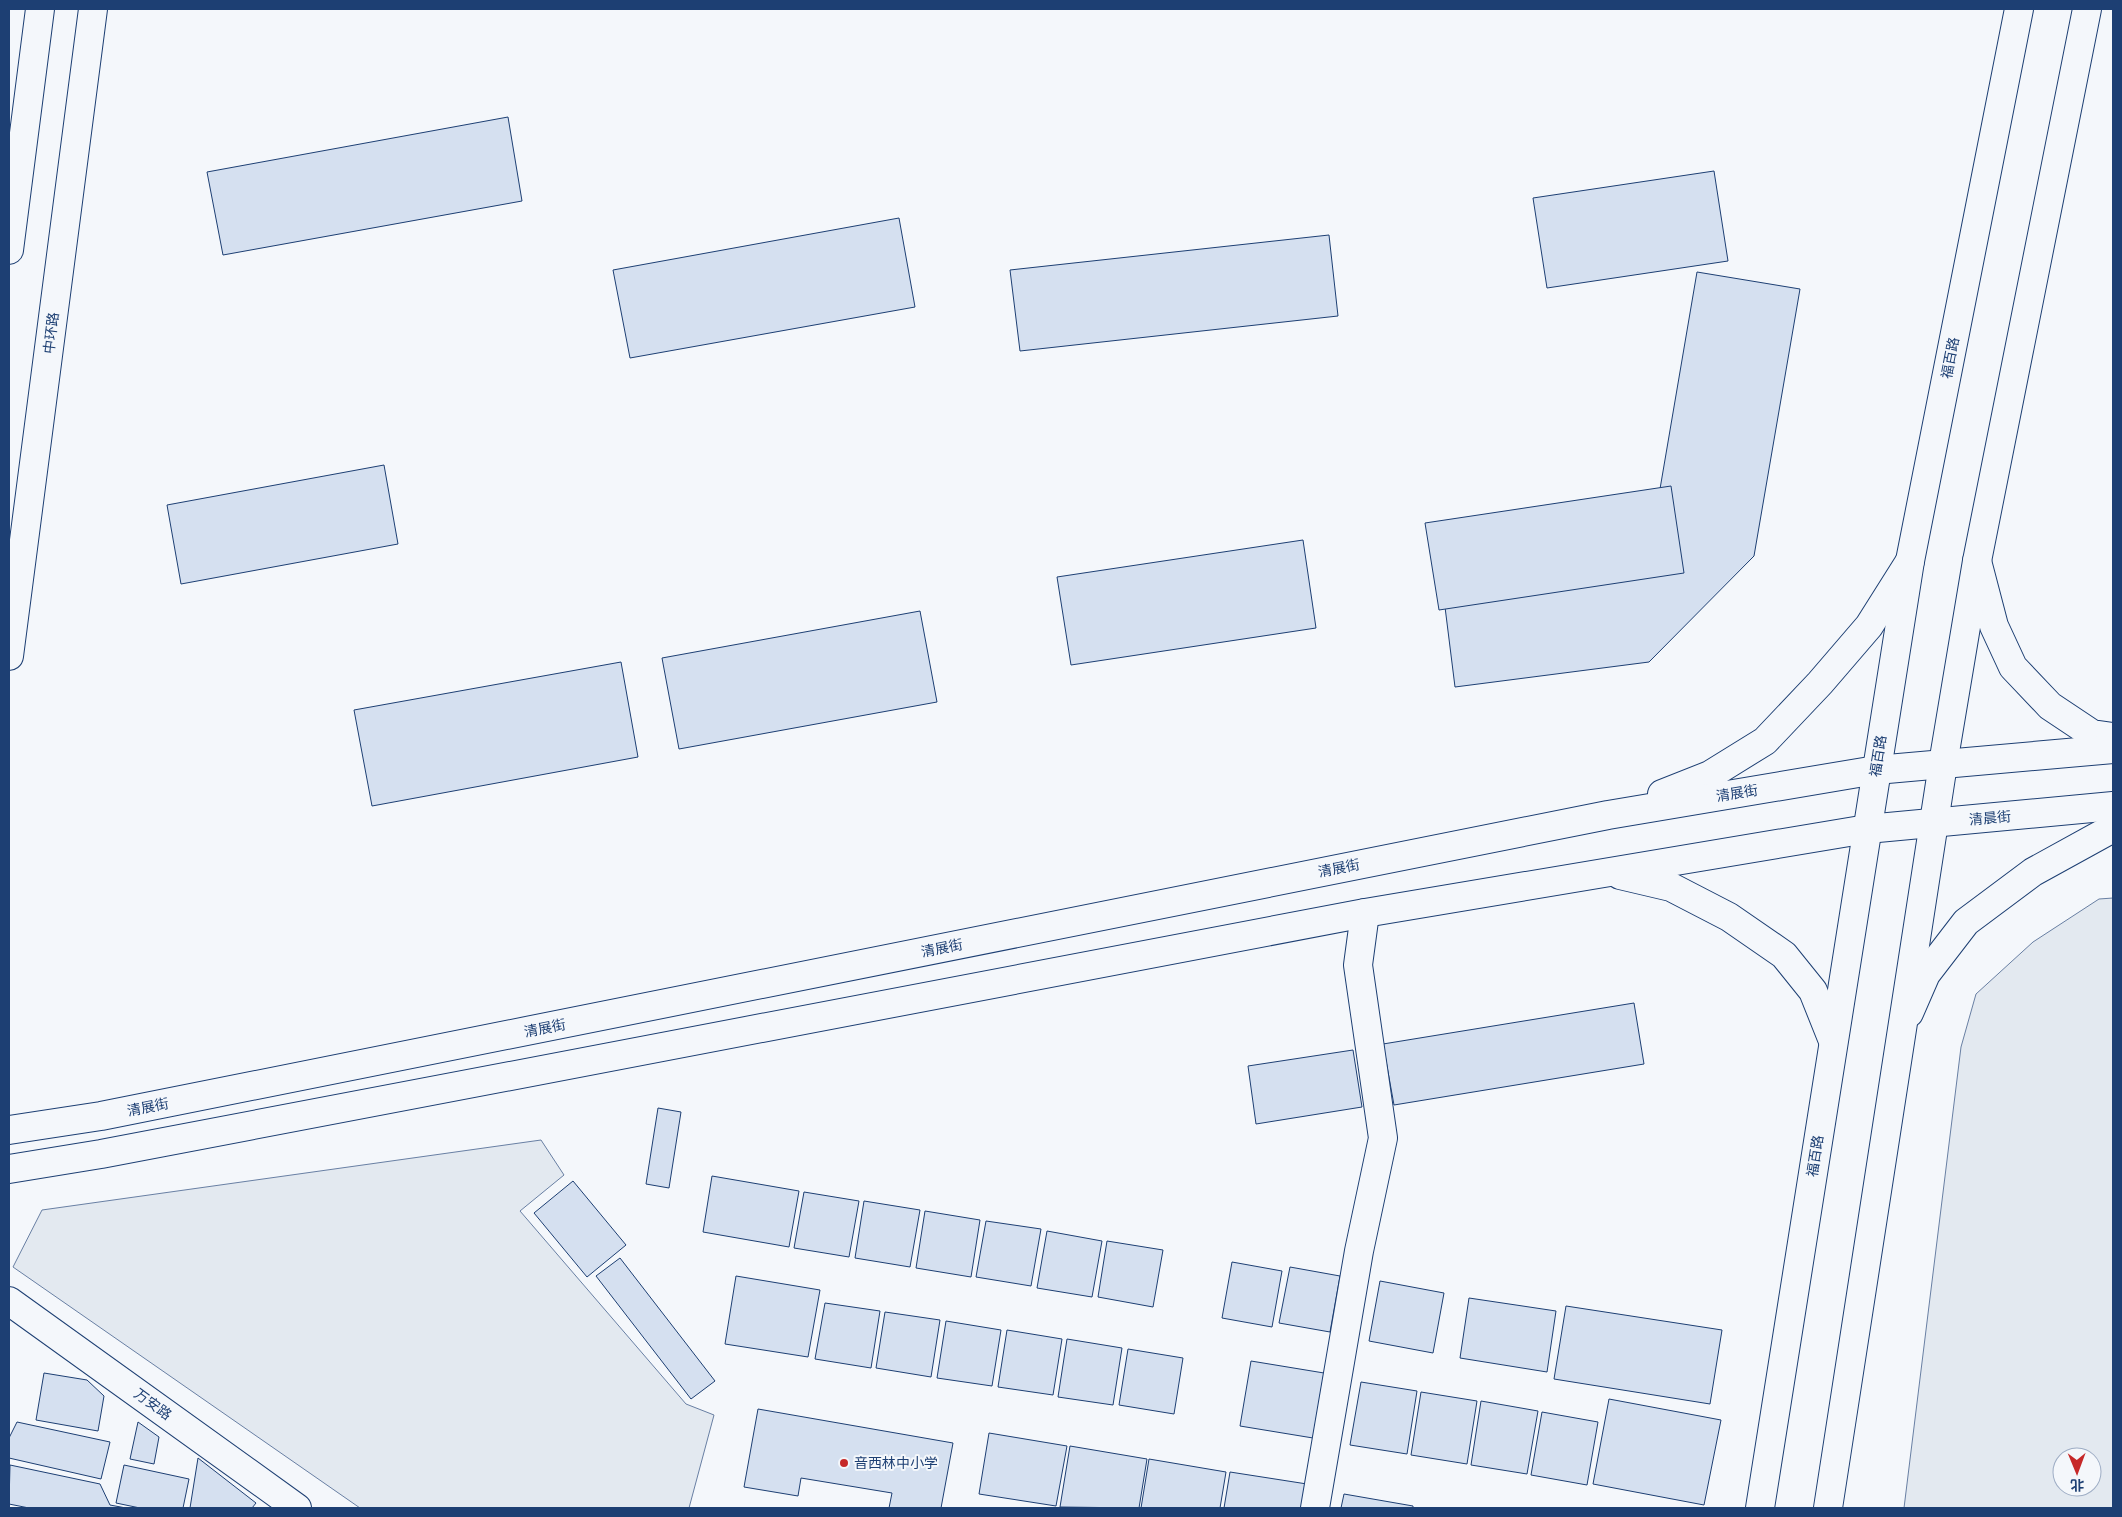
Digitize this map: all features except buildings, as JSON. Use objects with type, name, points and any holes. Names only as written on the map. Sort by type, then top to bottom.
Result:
[{"type":"street","points":[[9,250],[40,9]]},
{"type":"street","name":"中环路","points":[[9,656],[93,9]]},
{"type":"street","name":"福百路","points":[[1760,1508],[1910,561],[2019,9]]},
{"type":"street","points":[[1828,1508],[1943,764],[1977,561],[2087,9]]},
{"type":"street","points":[[1608,815],[1710,776],[1766,741],[1820,683],[1869,626],[1910,561]]},
{"type":"street","points":[[1977,561],[1994,626],[2013,667],[2050,706],[2092,734],[2113,737]]},
{"type":"street","points":[[1876,770],[2113,749]]},
{"type":"street","name":"清展街","points":[[9,1130],[111,1114],[1608,815],[1876,770]]},
{"type":"street","name":"清晨街","points":[[1867,829],[2113,806]]},
{"type":"street","points":[[1903,1025],[1926,974],[1966,922],[2033,872],[2113,828]]},
{"type":"street","points":[[9,1169],[101,1154],[1365,913],[1867,829]]},
{"type":"street","points":[[1607,872],[1671,887],[1728,917],[1784,955],[1813,991],[1833,1041]]},
{"type":"street","points":[[1315,1508],[1359,1252],[1383,1138],[1358,965],[1365,913]]},
{"type":"street","name":"万安路","points":[[9,1301],[297,1508]]},
{"type":"shaded area","points":[[2113,898],[2113,1508],[1904,1508],[1961,1047],[1976,994],[2033,942],[2099,899]]},
{"type":"shaded area","points":[[541,1140],[564,1175],[520,1211],[686,1404],[714,1415],[689,1508],[360,1508],[13,1267],[42,1210]]},
{"type":"place","name":"音西林中小学","points":[[844,1463]]}]
